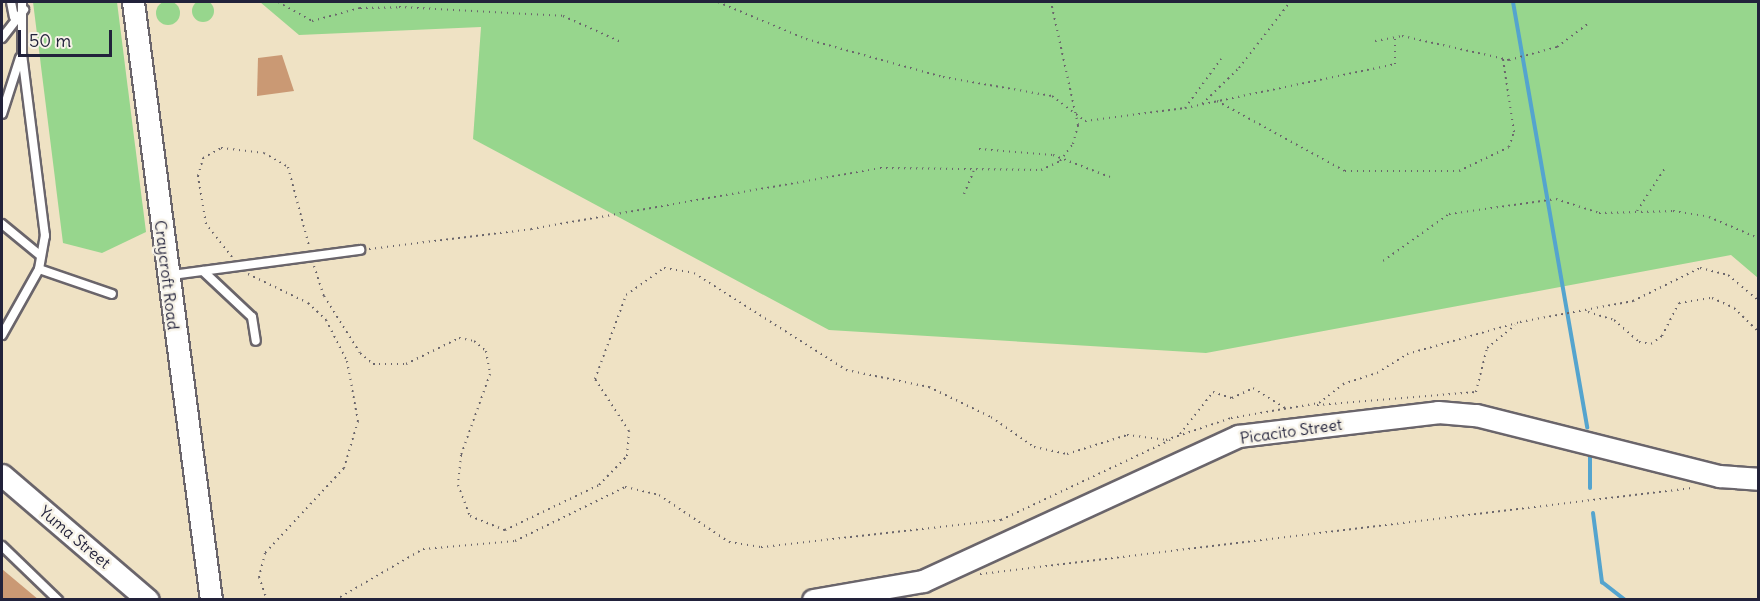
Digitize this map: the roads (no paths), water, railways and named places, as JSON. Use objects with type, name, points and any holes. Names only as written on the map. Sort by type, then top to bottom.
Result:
[{"type":"street","name":"Craycroft Road","points":[[133,2],[166,275],[211,600]]},
{"type":"street","name":"Picacito Street","points":[[813,600],[923,581],[1238,436],[1438,412],[1476,415],[1719,476],[1758,479]]},
{"type":"street","name":"Yuma Street","points":[[2,475],[148,600]]},
{"type":"street","name":"Craycroft Road","points":[[196,600],[203,548]]},
{"type":"lane","points":[[11,2],[14,17]]},
{"type":"lane","points":[[2,38],[23,6]]},
{"type":"lane","points":[[2,335],[39,269],[45,236],[22,54],[23,6]]},
{"type":"lane","points":[[2,114],[22,54]]},
{"type":"lane","points":[[2,224],[41,256]]},
{"type":"lane","points":[[166,275],[360,250]]},
{"type":"lane","points":[[39,269],[112,294]]},
{"type":"lane","points":[[203,271],[252,317],[255,341]]},
{"type":"lane","points":[[2,546],[58,600]]},
{"type":"waterway","points":[[1513,2],[1587,428]]},
{"type":"waterway","points":[[1590,455],[1590,488]]},
{"type":"waterway","points":[[1593,513],[1602,582],[1625,600]]}]
